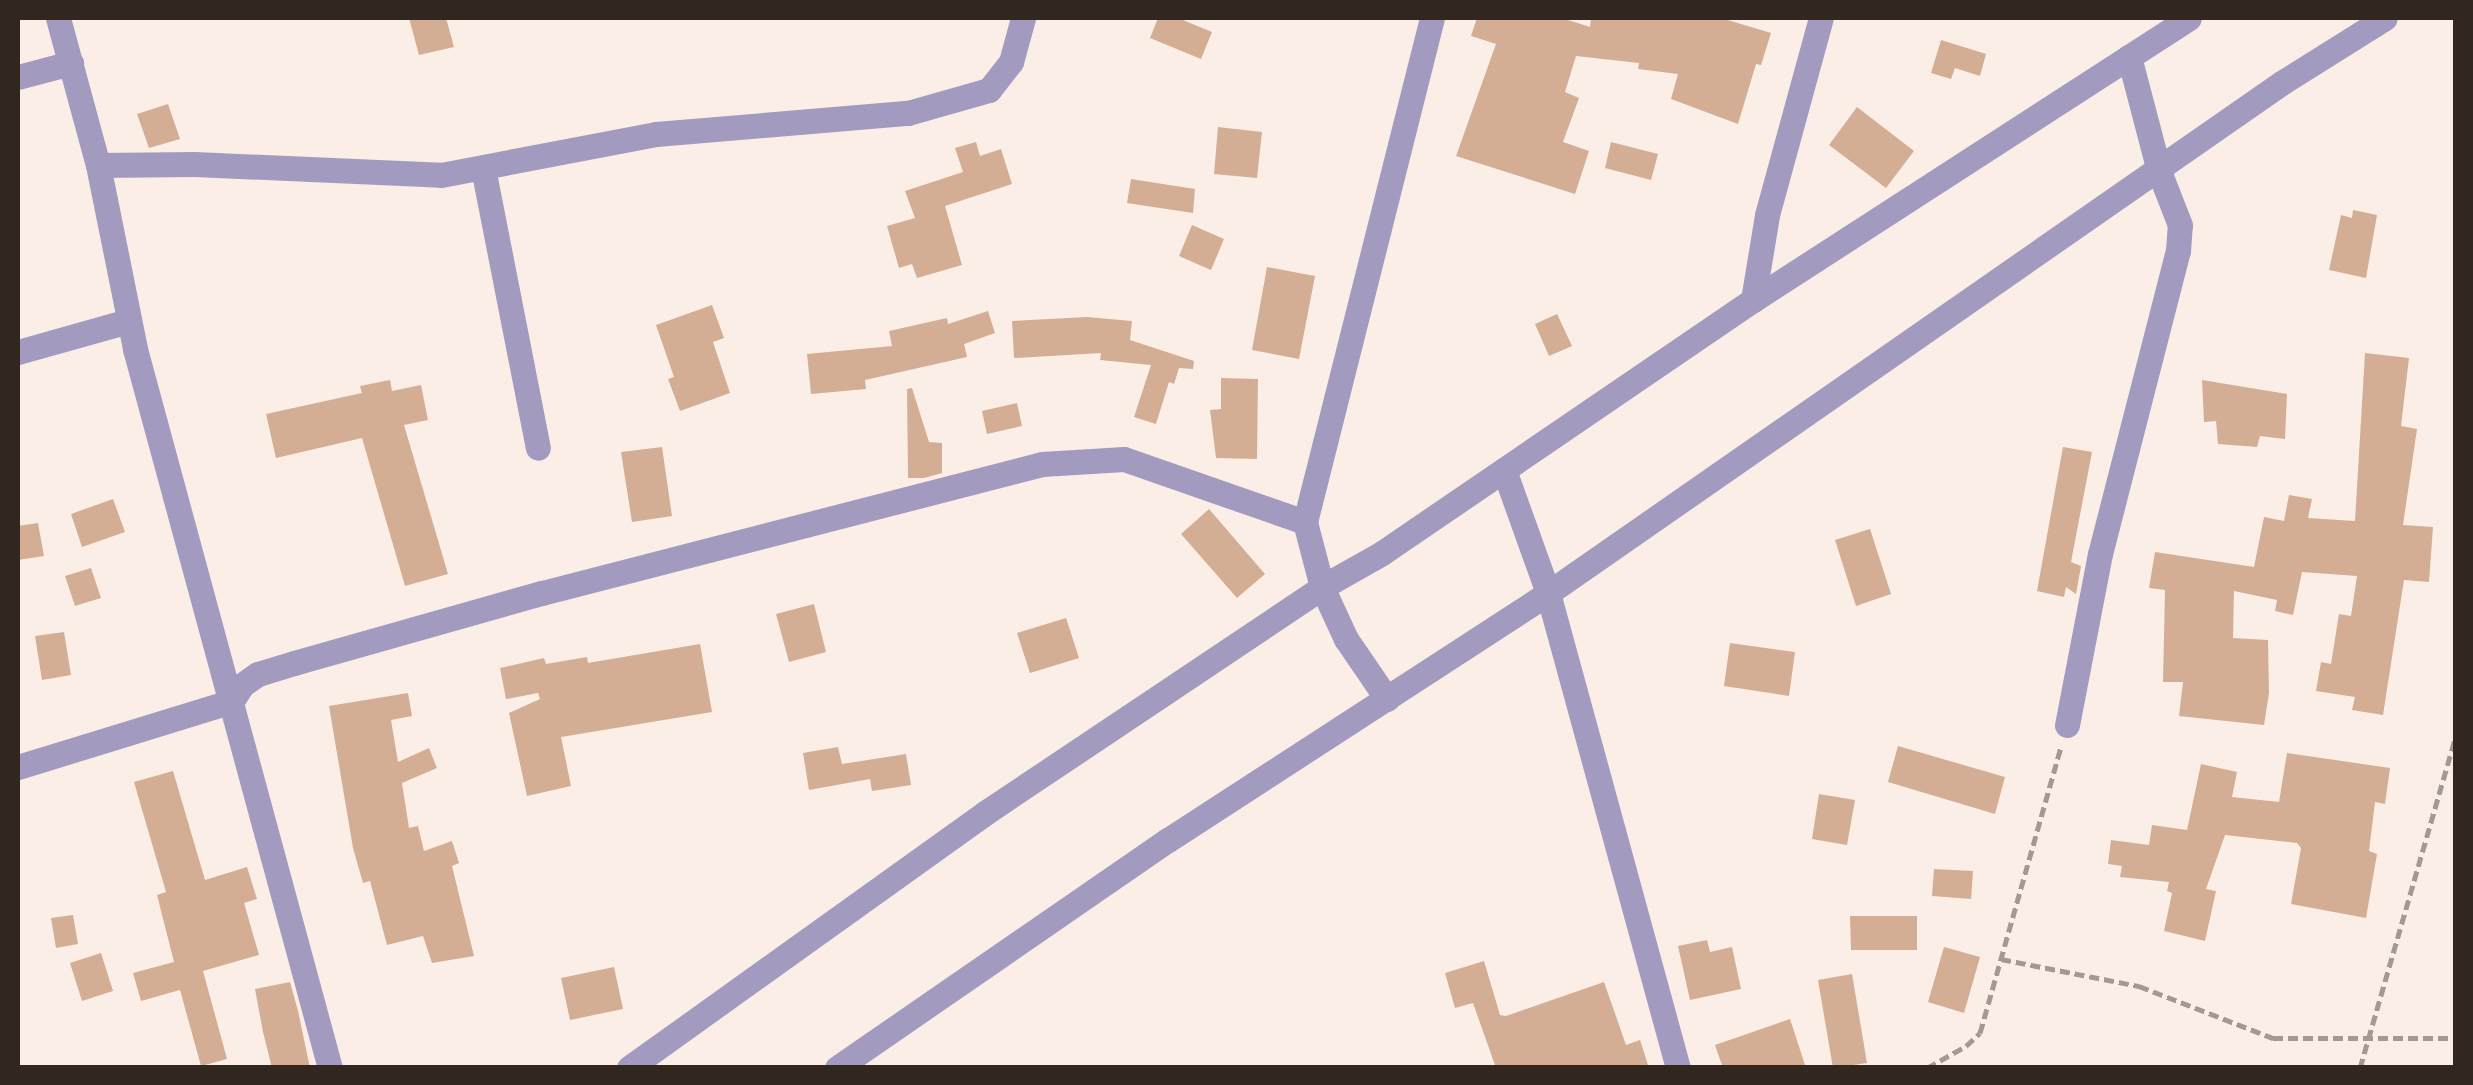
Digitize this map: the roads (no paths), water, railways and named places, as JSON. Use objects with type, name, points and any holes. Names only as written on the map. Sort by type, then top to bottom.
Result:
[{"type":"street","points":[[58,18],[98,166],[128,322],[330,1068]]},
{"type":"street","points":[[98,166],[194,164],[441,175],[656,134],[908,113],[978,96],[1000,80],[1011,62],[1023,18]]},
{"type":"street","points":[[1388,699],[1346,639],[1322,587],[1305,522],[1432,18]]},
{"type":"street","points":[[1754,300],[1767,215],[1821,18]]},
{"type":"street","points":[[628,1068],[985,813],[1322,587],[1382,553],[1754,300],[2189,18]]},
{"type":"street","points":[[836,1068],[1168,840],[1548,593],[2384,18]]},
{"type":"street","points":[[2066,724],[2100,554],[2178,251],[2180,226],[2159,171],[2129,57]]},
{"type":"street","points":[[18,76],[71,63]]},
{"type":"street","points":[[484,168],[538,448]]},
{"type":"street","points":[[18,352],[128,322]]},
{"type":"street","points":[[18,766],[232,701],[242,685],[258,674],[294,662],[542,593],[1042,464],[1124,459],[1305,522]]},
{"type":"street","points":[[1504,470],[1548,593],[1678,1068]]}]
